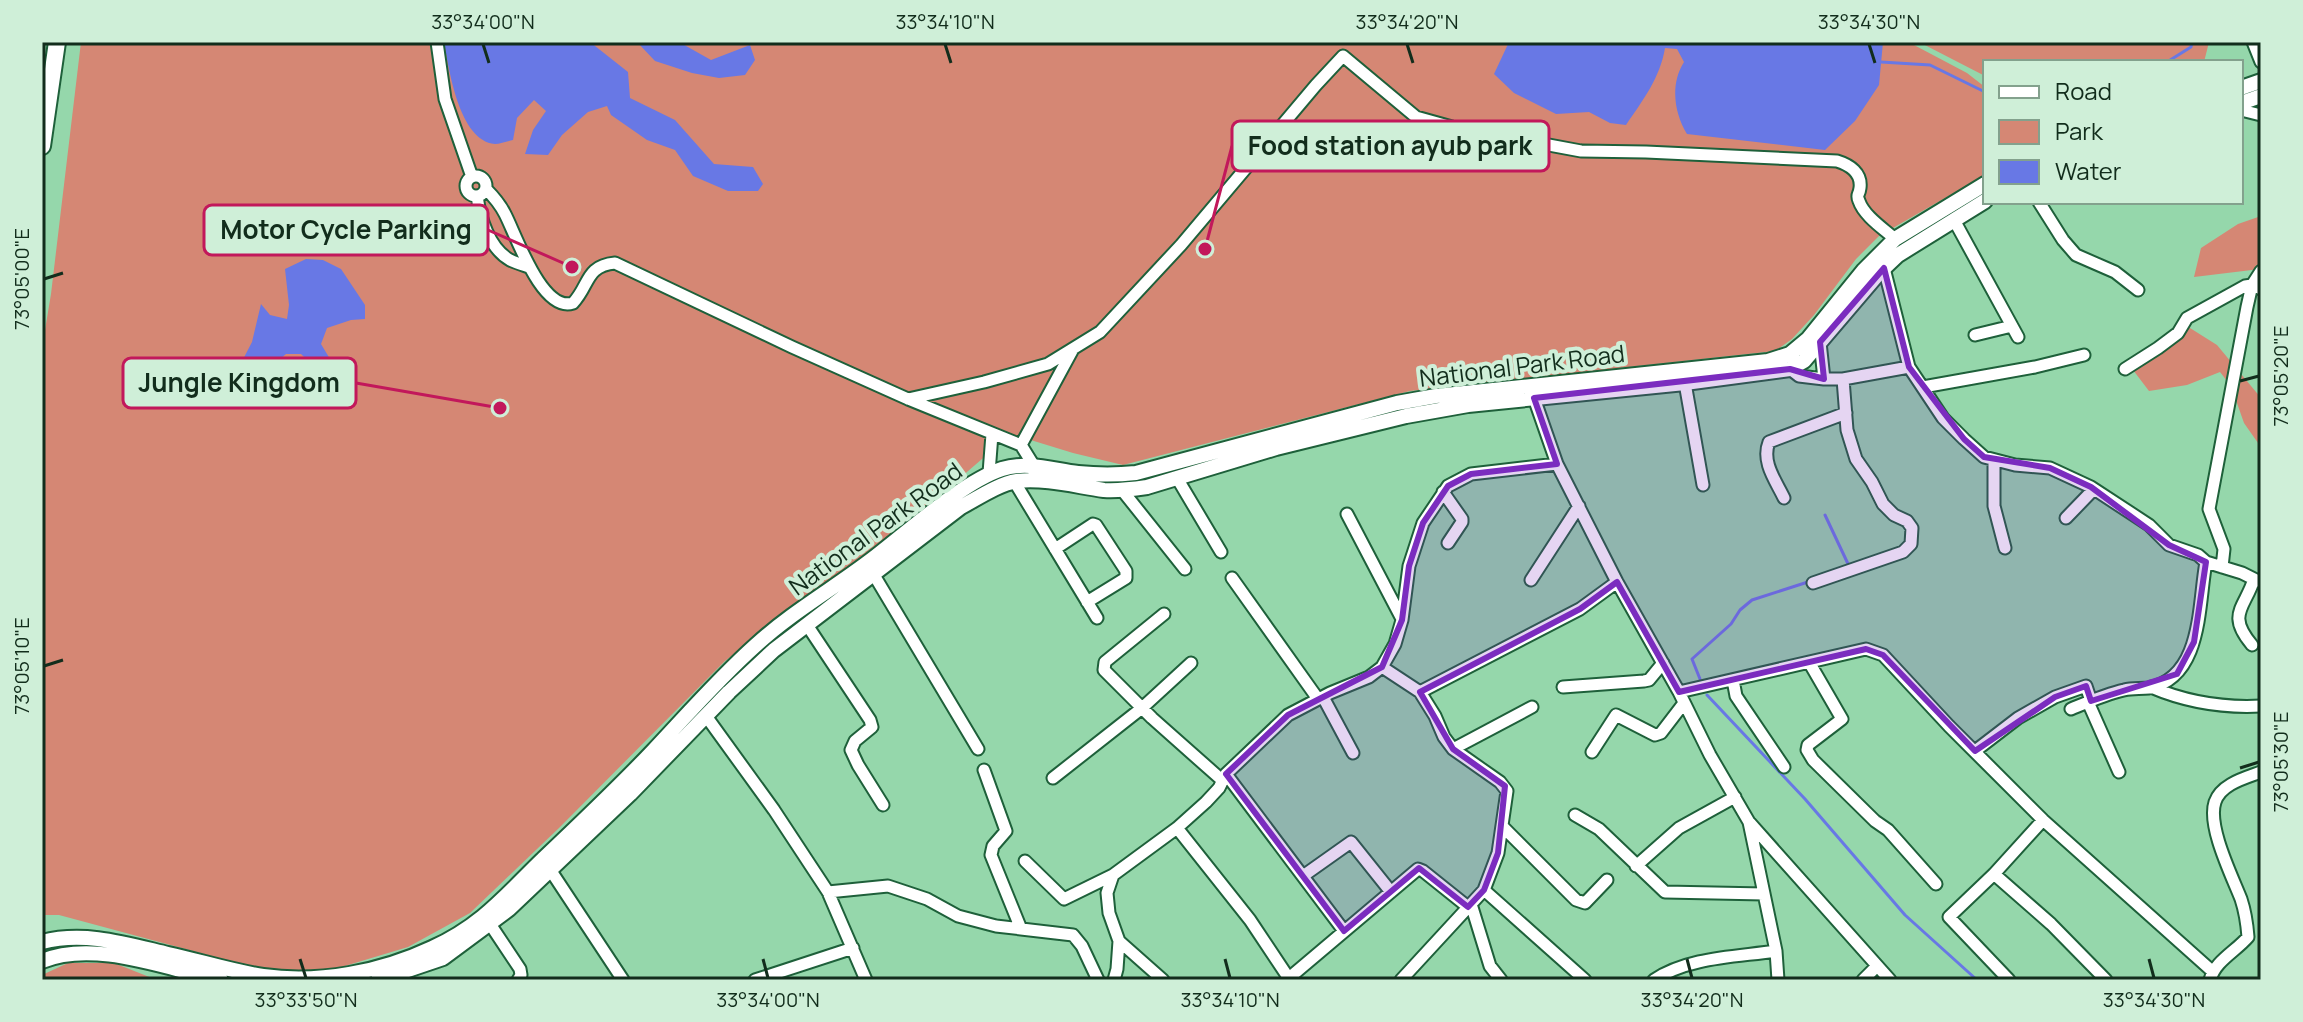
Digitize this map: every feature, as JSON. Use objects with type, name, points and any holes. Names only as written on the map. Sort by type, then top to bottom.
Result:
[{"type":"highway","points":[[42,146],[57,42]]},
{"type":"main road","name":"National Park Road","points":[[42,942],[91,937],[264,976],[321,978],[386,965],[429,950],[505,905],[551,871],[774,650],[961,507],[989,492],[1034,473],[1136,473],[1381,414],[1534,398],[1768,361],[1790,354],[1808,339],[1864,270],[1895,239],[1983,185]]},
{"type":"main road","points":[[1790,369],[1804,361],[1898,255],[1983,202]]},
{"type":"main road","name":"National Park Road","points":[[378,980],[392,978],[443,958],[490,924],[757,644],[989,473],[1006,467],[1122,490],[1147,487],[1436,396],[1662,378],[1685,383],[1790,369]]},
{"type":"main road","points":[[42,961],[71,954],[104,954],[221,980]]},
{"type":"street","points":[[437,42],[445,99],[472,177],[483,179],[483,225],[509,260],[530,268]]},
{"type":"street","points":[[2253,42],[2261,62]]},
{"type":"street","points":[[908,399],[1048,364],[1100,332],[1181,245],[1343,56],[1416,117],[1452,127],[1581,151],[1837,161],[1857,173],[1860,204],[1895,239]]},
{"type":"street","points":[[481,192],[496,198],[522,255],[558,303],[573,303],[593,270],[602,264],[615,263],[792,347],[1021,445],[1034,473]]},
{"type":"street","points":[[2040,204],[2076,255],[2115,272],[2138,290]]},
{"type":"street","points":[[1954,220],[2015,332],[1975,335]]},
{"type":"street","points":[[1884,268],[1909,367],[1943,418],[1984,457],[2015,465],[2050,468],[2094,489],[2149,525],[2169,545],[2258,581],[2241,605],[2239,616],[2245,637],[2252,645]]},
{"type":"street","points":[[2222,567],[2224,549],[2209,509],[2261,271]]},
{"type":"street","points":[[2125,369],[2178,333],[2187,318],[2240,288],[2257,287]]},
{"type":"street","points":[[1820,342],[1824,379]]},
{"type":"street","points":[[1021,445],[1072,351]]},
{"type":"street","points":[[1923,387],[2084,355]]},
{"type":"street","points":[[1790,369],[1799,376],[1843,379],[1909,367]]},
{"type":"street","points":[[1813,583],[1903,552],[1911,544],[1912,528],[1883,504],[1856,459],[1847,430],[1843,379]]},
{"type":"street","points":[[1685,383],[1703,485]]},
{"type":"street","points":[[931,395],[932,409]]},
{"type":"street","points":[[1534,398],[1557,464],[1617,582],[1749,822],[1890,980]]},
{"type":"street","points":[[1784,498],[1767,462],[1769,442],[1846,413]]},
{"type":"street","points":[[989,473],[992,434]]},
{"type":"street","points":[[1994,460],[1994,506],[2005,548]]},
{"type":"street","points":[[1025,861],[1064,899],[1113,875],[1177,828],[1213,795],[1224,777],[1288,715],[1369,677],[1382,667],[1395,644],[1402,619],[1409,566],[1423,523],[1448,486],[1471,474],[1557,464]]},
{"type":"street","points":[[1177,478],[1221,552]]},
{"type":"street","points":[[1014,481],[1097,618]]},
{"type":"street","points":[[2066,518],[2094,489]]},
{"type":"street","points":[[1122,490],[1185,569]]},
{"type":"street","points":[[1443,492],[1462,519],[1448,543]]},
{"type":"street","points":[[1531,580],[1579,506]]},
{"type":"street","points":[[1347,514],[1402,619]]},
{"type":"street","points":[[1055,549],[1093,524],[1126,571],[1126,578],[1087,602]]},
{"type":"street","points":[[2071,709],[2123,690],[2151,687],[2177,674],[2187,661],[2194,642],[2206,562]]},
{"type":"street","points":[[874,575],[978,749]]},
{"type":"street","points":[[1232,578],[1321,698],[1353,753]]},
{"type":"street","points":[[1420,692],[1580,609],[1617,582]]},
{"type":"street","points":[[1164,614],[1103,666],[1142,708],[1224,777],[1344,931]]},
{"type":"street","points":[[807,625],[870,720],[872,727],[855,741],[851,750],[883,805]]},
{"type":"street","points":[[1592,752],[1616,715],[1655,735],[1661,733],[1682,698],[1733,680],[1866,649],[1883,655],[2043,820],[2211,976],[2221,961],[2248,937],[2242,902],[2226,865],[2213,816],[2215,800],[2236,781],[2261,772]]},
{"type":"street","points":[[1809,662],[1842,719],[1808,745],[1807,750],[1813,760],[1888,830],[1936,884]]},
{"type":"street","points":[[1053,778],[1142,708],[1191,663]]},
{"type":"street","points":[[1563,687],[1649,680],[1663,663]]},
{"type":"street","points":[[1382,667],[1420,692],[1453,749],[1505,786],[1507,791],[1498,853],[1484,890],[1401,980]]},
{"type":"street","points":[[1733,680],[1736,696],[1784,767]]},
{"type":"street","points":[[1975,751],[2018,718],[2055,697],[2086,686],[2119,772]]},
{"type":"street","points":[[2151,687],[2172,696],[2221,706],[2261,706]]},
{"type":"street","points":[[1453,749],[1532,707]]},
{"type":"street","points":[[706,716],[828,892],[866,980]]},
{"type":"street","points":[[984,770],[1006,831],[993,846],[991,855],[1021,929]]},
{"type":"street","points":[[1636,866],[1679,828],[1735,797]]},
{"type":"street","points":[[1575,815],[1599,829],[1665,892],[1764,894]]},
{"type":"street","points":[[2009,980],[1949,917],[2043,820]]},
{"type":"street","points":[[1749,822],[1776,951],[1778,980]]},
{"type":"street","points":[[1503,827],[1576,900],[1585,903],[1607,880]]},
{"type":"street","points":[[1177,828],[1250,920],[1290,979],[1418,869],[1470,906],[1490,966],[1501,980]]},
{"type":"street","points":[[1303,876],[1351,842],[1391,892]]},
{"type":"street","points":[[551,871],[623,980]]},
{"type":"street","points":[[1994,874],[2051,924],[2106,980]]},
{"type":"street","points":[[1113,875],[1107,893],[1109,913],[1119,941],[1114,980]]},
{"type":"street","points":[[828,892],[888,886],[927,899],[958,916],[996,926],[1073,935],[1082,946],[1098,980]]},
{"type":"street","points":[[1484,890],[1585,980]]},
{"type":"street","points":[[490,924],[520,969],[518,980]]},
{"type":"street","points":[[1119,941],[1163,980]]},
{"type":"street","points":[[755,980],[853,948]]},
{"type":"street","points":[[1654,980],[1666,972],[1697,962],[1776,951]]},
{"type":"street","points":[[1863,980],[1876,967]]},
{"type":"highlighted area","points":[[1884,268],[1909,367],[1964,439],[1984,457],[2050,468],[2091,487],[2169,545],[2206,562],[2194,642],[2177,674],[2091,701],[2086,686],[2055,697],[1975,751],[1883,655],[1866,649],[1679,692],[1617,582],[1580,609],[1420,692],[1453,749],[1505,786],[1498,853],[1484,890],[1468,907],[1419,868],[1344,931],[1226,774],[1288,715],[1382,667],[1402,620],[1409,566],[1423,523],[1448,486],[1471,474],[1557,464],[1534,398],[1790,369],[1824,379],[1820,342]]},
{"type":"green space","points":[[81,42],[1912,42],[1983,85],[1983,176],[1879,236],[1856,259],[1814,315],[1792,339],[1775,351],[1410,391],[1123,465],[1011,434],[931,503],[725,661],[470,913],[408,947],[325,972],[267,971],[59,915],[42,915],[42,348]]},
{"type":"green space","points":[[1919,42],[2209,42],[2204,60],[1983,60],[1983,75]]},
{"type":"green space","points":[[2261,216],[2260,269],[2194,277],[2201,248],[2238,224]]},
{"type":"green space","points":[[2182,323],[2217,345],[2261,398],[2261,442],[2258,443],[2244,423],[2231,386],[2220,372],[2187,385],[2149,391],[2130,366]]},
{"type":"green space","points":[[68,963],[114,963],[157,980],[42,980],[42,975]]},
{"type":"water","points":[[444,42],[590,42],[628,72],[630,98],[675,120],[714,164],[753,167],[763,184],[758,191],[728,191],[693,176],[675,150],[647,140],[611,115],[607,106],[588,112],[562,135],[548,155],[525,154],[533,130],[546,111],[534,100],[517,118],[513,140],[495,144],[483,140],[464,118]]},
{"type":"water","points":[[637,42],[679,42],[711,60],[750,45],[755,60],[745,75],[719,78],[655,61]]},
{"type":"water","points":[[1509,42],[1883,42],[1879,85],[1855,121],[1825,150],[1687,134],[1675,98],[1677,80],[1684,62],[1677,49],[1665,48],[1655,79],[1626,125],[1610,123],[1589,112],[1556,114],[1514,93],[1494,74]]},
{"type":"water","points":[[306,259],[323,260],[341,269],[365,305],[365,319],[327,328],[321,344],[333,364],[346,373],[342,382],[331,383],[301,354],[286,354],[259,371],[238,369],[252,342],[261,304],[270,315],[287,319],[289,305],[285,269]]},
{"type":"waterway","points":[[2170,60],[2191,47],[2192,42]]},
{"type":"waterway","points":[[1881,62],[1930,65],[1983,91]]},
{"type":"waterway","points":[[1825,515],[1849,566]]},
{"type":"waterway","points":[[1700,679],[1692,659],[1731,624],[1740,610],[1752,600],[1811,581]]},
{"type":"waterway","points":[[1707,695],[1805,799],[1905,915],[1977,980]]},
{"type":"place","name":"Food station ayub park","points":[[1205,249]]},
{"type":"place","name":"Motor Cycle Parking","points":[[572,267]]},
{"type":"place","name":"Jungle Kingdom","points":[[500,408]]}]
